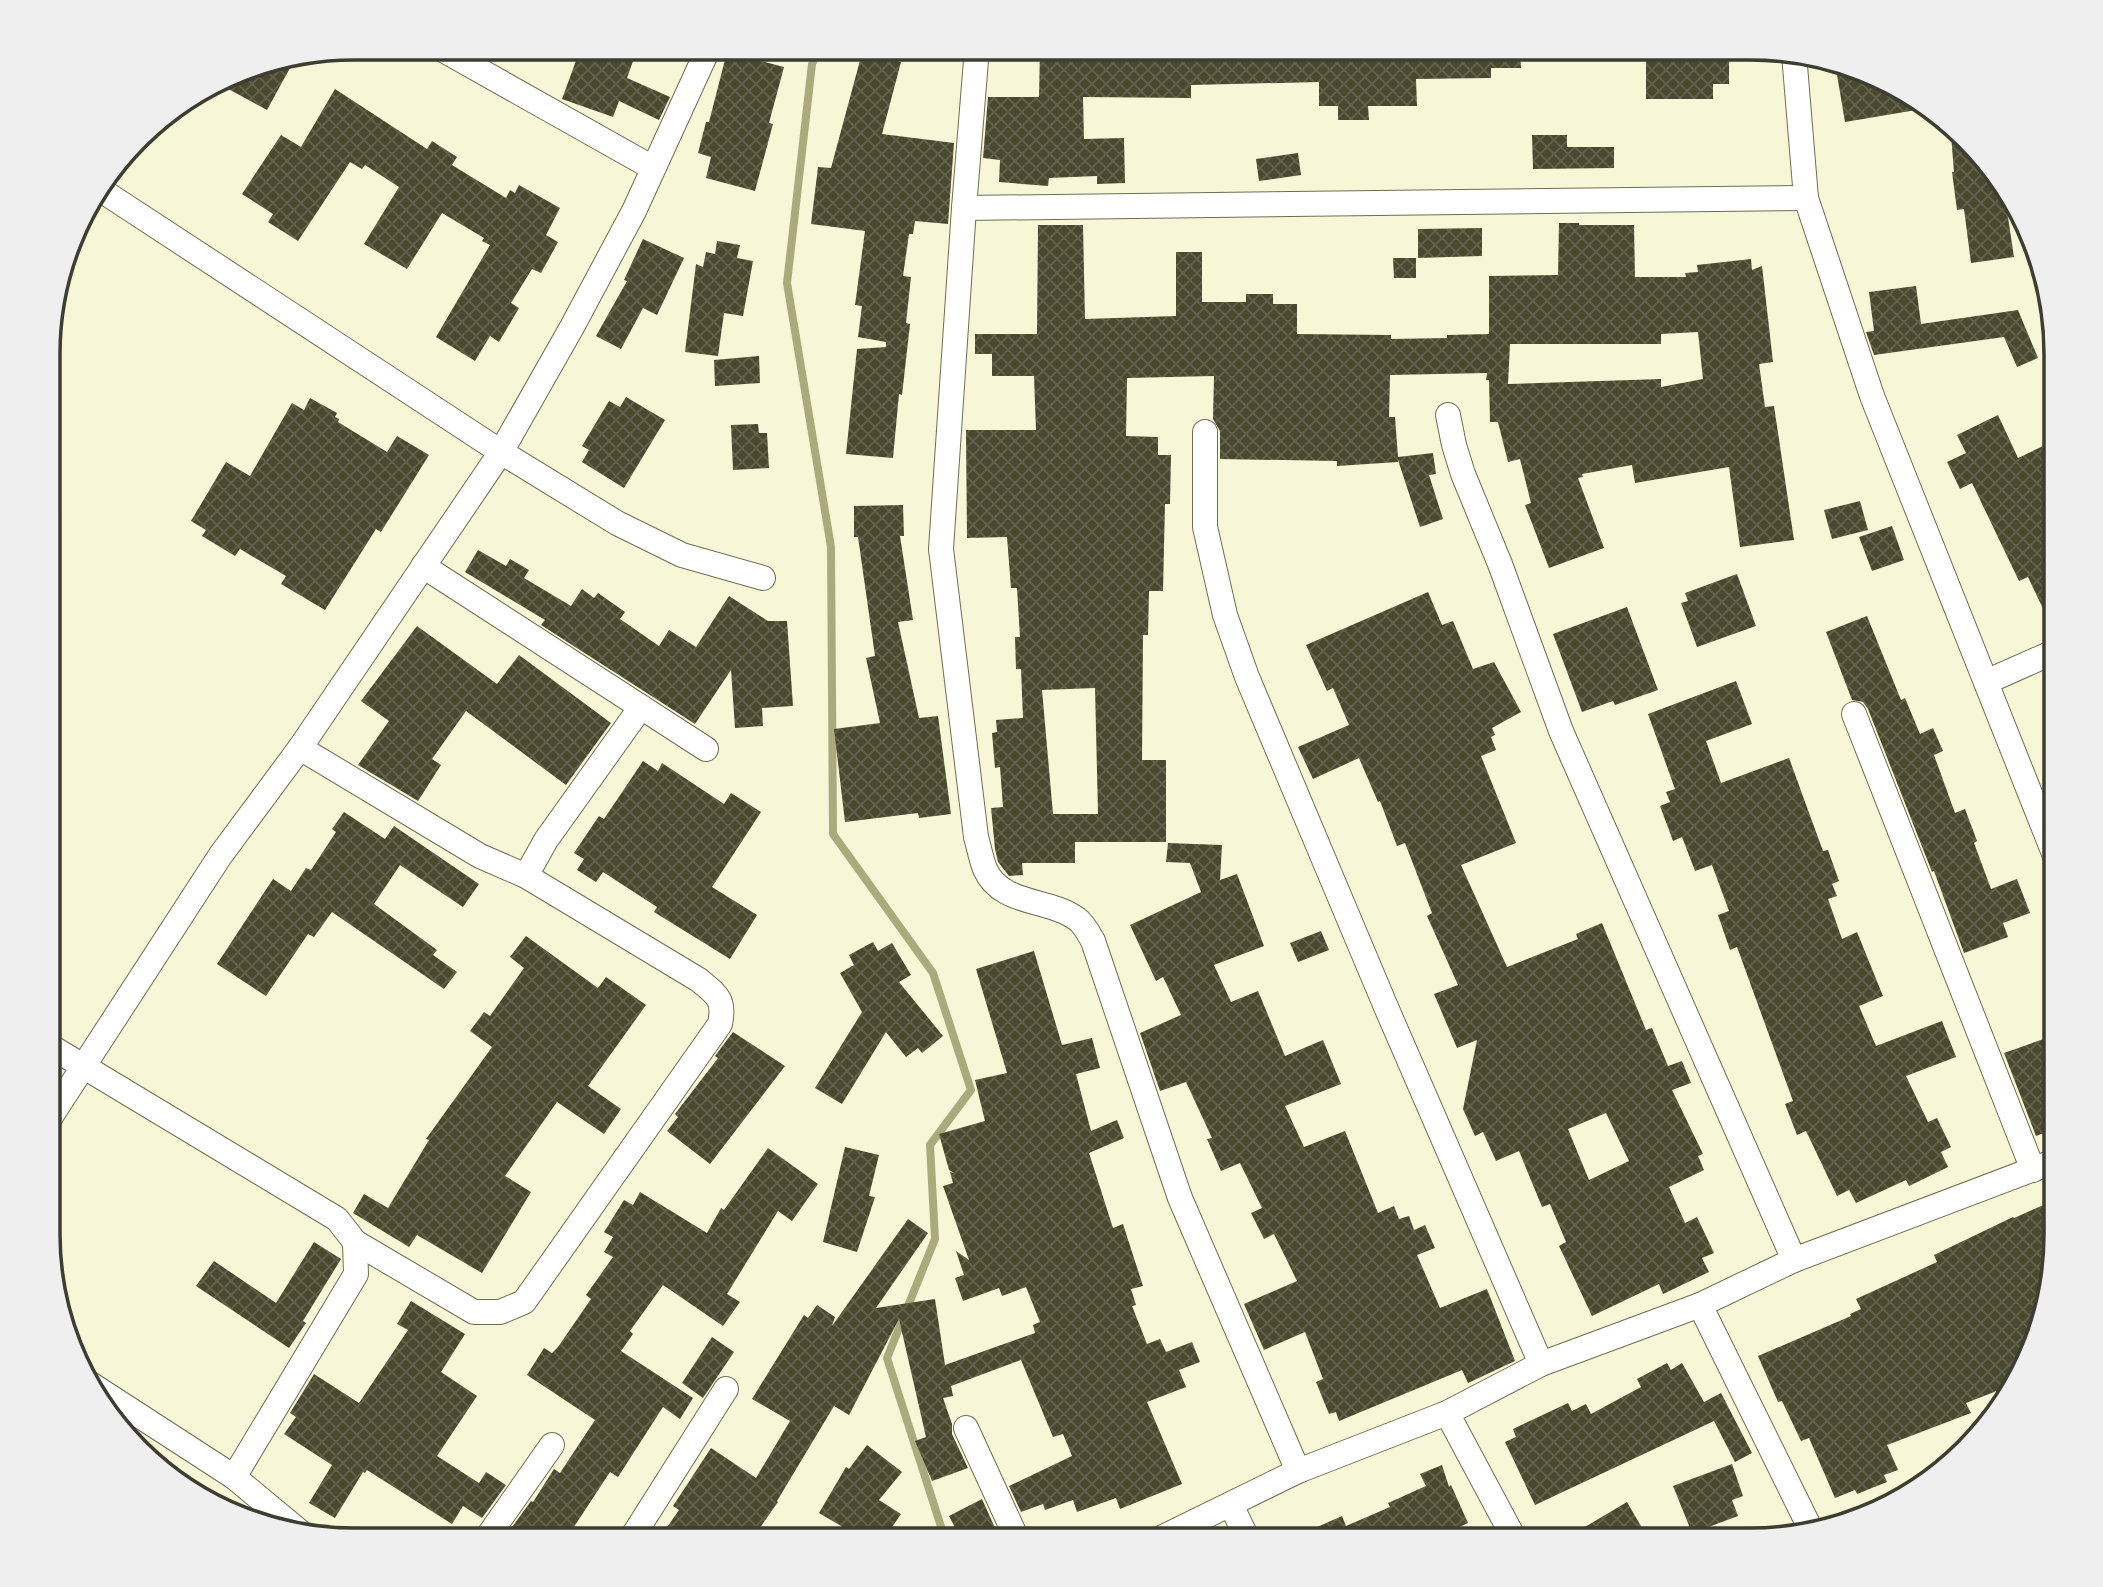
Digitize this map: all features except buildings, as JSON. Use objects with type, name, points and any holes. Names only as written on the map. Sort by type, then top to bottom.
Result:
[{"type":"street","points":[[461,60],[653,168]]},
{"type":"street","points":[[60,1102],[220,856],[300,748],[501,452],[634,211],[703,60]]},
{"type":"street","points":[[976,60],[942,550],[976,837],[985,870],[999,888],[1023,899],[1057,908],[1079,920],[1094,941],[1180,1198],[1298,1471]]},
{"type":"street","points":[[1795,63],[1806,198],[1872,396],[2044,828]]},
{"type":"street","points":[[107,194],[501,452],[617,523],[682,555],[763,578]]},
{"type":"street","points":[[964,208],[1806,198]]},
{"type":"street","points":[[1448,415],[1463,474],[1500,564],[1561,731],[1794,1260]]},
{"type":"street","points":[[1205,432],[1205,527],[1229,628],[1252,690],[1386,1007],[1541,1364]]},
{"type":"street","points":[[423,566],[706,749]]},
{"type":"street","points":[[1986,682],[2044,656]]},
{"type":"street","points":[[526,876],[546,840],[641,707]]},
{"type":"street","points":[[1182,1528],[1298,1471],[1447,1413],[1541,1364],[1700,1305],[1794,1260],[2044,1165],[1853,714]]},
{"type":"street","points":[[60,1052],[337,1219],[355,1242],[474,1312],[500,1312],[524,1302],[720,1024],[723,1011],[720,998],[699,980],[526,876],[480,856],[300,748]]},
{"type":"street","points":[[234,1477],[356,1274],[355,1242]]},
{"type":"street","points":[[1700,1305],[1808,1522]]},
{"type":"street","points":[[638,1528],[726,1389]]},
{"type":"street","points":[[108,1395],[234,1477],[285,1519]]},
{"type":"street","points":[[1447,1413],[1509,1528]]},
{"type":"street","points":[[966,1428],[1012,1528]]},
{"type":"street","points":[[494,1528],[552,1445]]},
{"type":"street","points":[[1231,1505],[1242,1528]]},
{"type":"waterway","points":[[814,60],[787,283],[831,547],[833,834],[933,973],[971,1090],[930,1145],[935,1239],[887,1358],[941,1528]]}]
